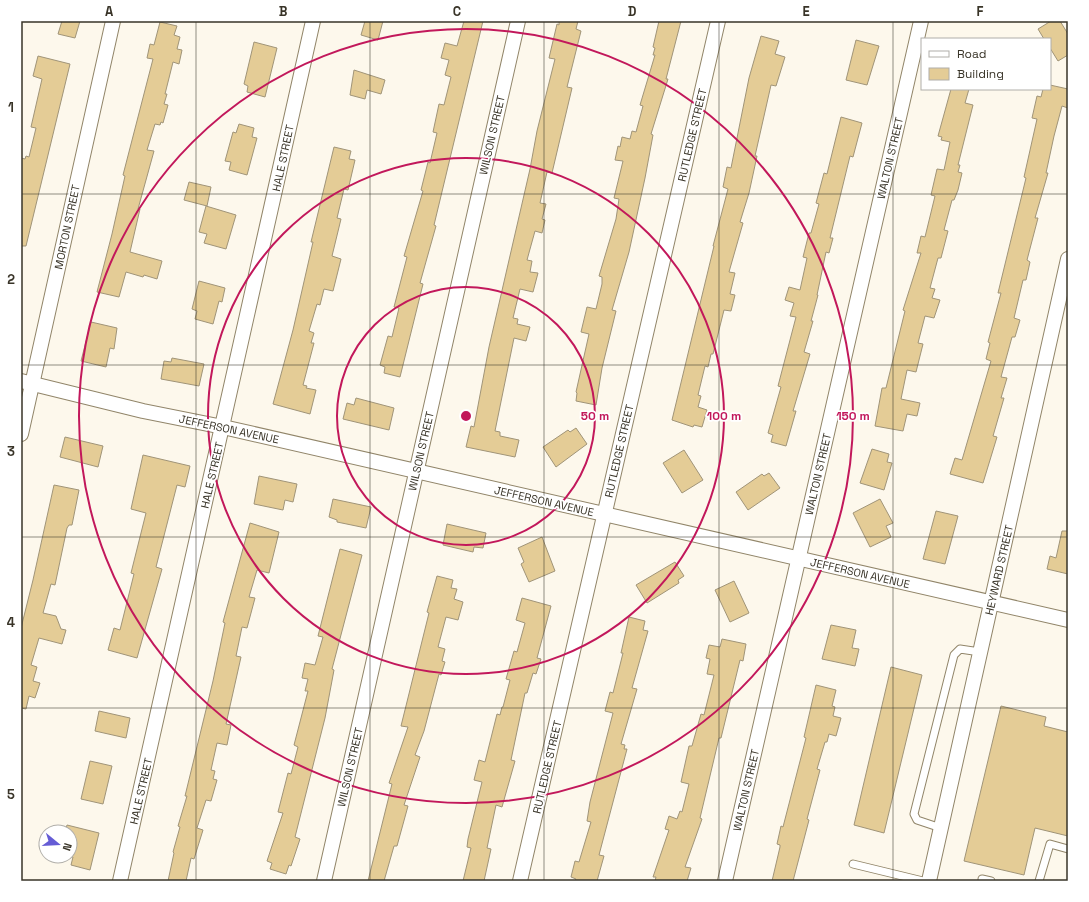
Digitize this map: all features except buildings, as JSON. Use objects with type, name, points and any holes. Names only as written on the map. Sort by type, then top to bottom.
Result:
[{"type":"street","name":"MORTON STREET","points":[[21,434],[27,382],[113,21]]},
{"type":"street","name":"HALE STREET","points":[[120,881],[314,21]]},
{"type":"street","name":"WILSON STREET","points":[[324,881],[518,21]]},
{"type":"street","name":"RUTLEDGE STREET","points":[[520,881],[718,21]]},
{"type":"street","name":"WALTON STREET","points":[[725,881],[921,21]]},
{"type":"street","name":"HEYWARD STREET","points":[[929,881],[1068,259]]},
{"type":"street","name":"JEFFERSON AVENUE","points":[[27,382],[143,411],[223,427],[798,560],[1068,620]]},
{"type":"lane","points":[[941,828],[917,820],[914,814],[954,655],[960,649],[980,652]]},
{"type":"lane","points":[[1039,881],[1050,844],[1068,848]]},
{"type":"lane","points":[[853,864],[923,881]]},
{"type":"lane","points":[[982,881],[982,879],[991,881]]}]
